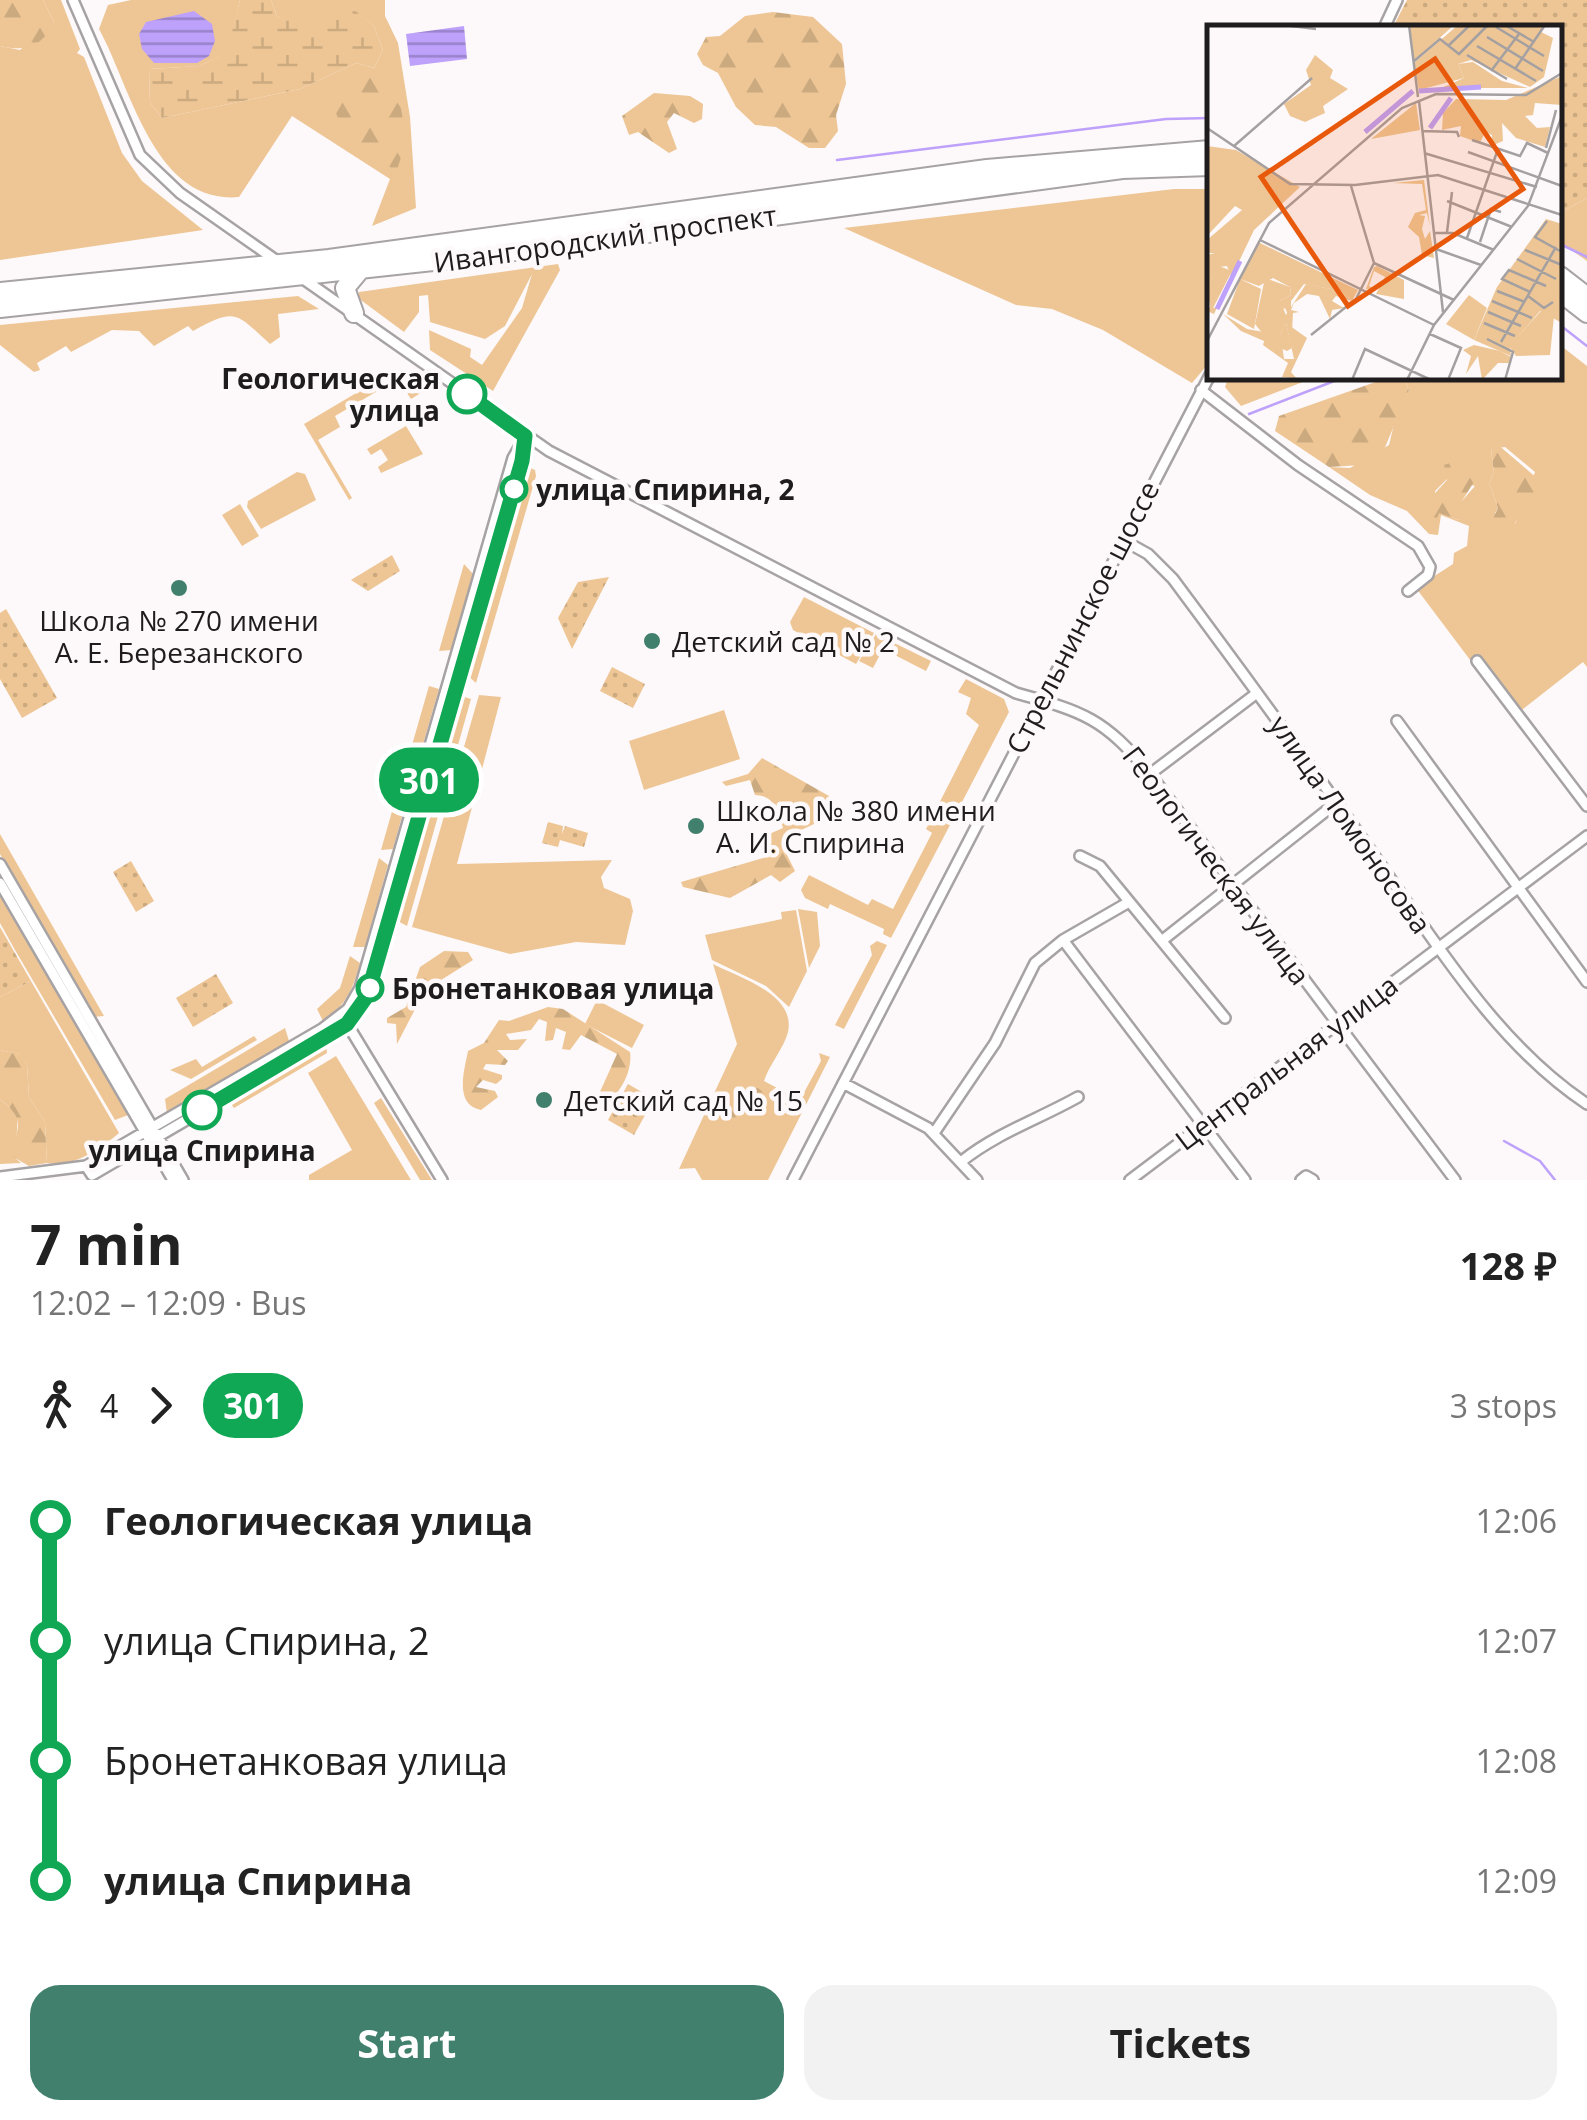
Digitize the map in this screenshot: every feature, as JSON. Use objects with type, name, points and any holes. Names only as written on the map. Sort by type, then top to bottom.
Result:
[{"type":"highway","name":"Ивангородский проспект","points":[[0,292],[282,264],[988,169],[1156,151],[1207,150]]},
{"type":"highway","name":"Ивангородский проспект","points":[[0,308],[360,270],[1122,169],[1207,166]]},
{"type":"highway","points":[[354,313],[345,288],[360,270]]},
{"type":"highway","points":[[1562,278],[1587,297]]},
{"type":"highway","points":[[1562,294],[1587,313]]},
{"type":"street","name":"Геологическая улица","points":[[73,0],[140,155],[180,194],[525,436],[1016,693],[1106,726],[1150,774],[1456,1180]]},
{"type":"street","points":[[1385,25],[1397,0]]},
{"type":"street","name":"Стрельнинское шоссе","points":[[793,1180],[1121,538],[1207,380]]},
{"type":"street","points":[[1201,390],[1298,464],[1418,546],[1430,567],[1428,575],[1408,591]]},
{"type":"street","points":[[0,1177],[89,1171],[344,1020],[360,988],[513,458],[525,436]]},
{"type":"street","name":"улица Ломоносова","points":[[1121,538],[1148,554],[1174,579],[1437,946],[1549,1079],[1587,1104]]},
{"type":"street","points":[[1477,662],[1587,806]]},
{"type":"street","points":[[1150,774],[1257,693]]},
{"type":"street","points":[[1397,721],[1587,982]]},
{"type":"street","points":[[1164,939],[1336,803]]},
{"type":"street","name":"Центральная улица","points":[[1130,1180],[1587,836]]},
{"type":"street","points":[[1080,856],[1100,866],[1164,939],[1225,1018]]},
{"type":"street","points":[[0,864],[151,1135],[172,1180]]},
{"type":"street","points":[[0,884],[182,1180]]},
{"type":"street","points":[[934,1133],[995,1043],[1035,964],[1064,940],[1129,902]]},
{"type":"street","points":[[1064,940],[1246,1180]]},
{"type":"street","points":[[344,1020],[442,1180]]},
{"type":"street","points":[[843,1083],[934,1133],[977,1180]]},
{"type":"street","points":[[962,1161],[985,1142],[1035,1122],[1078,1097]]},
{"type":"street","points":[[1301,1180],[1306,1176],[1312,1180]]},
{"type":"green space","points":[[0,0],[43,0],[54,22],[32,46],[0,46]]},
{"type":"green space","points":[[43,0],[61,0],[80,49],[77,53],[84,57],[122,153],[142,181],[203,230],[0,260],[0,46],[20,50],[54,22]]},
{"type":"green space","points":[[131,0],[240,0],[228,52],[200,66],[149,69],[150,103],[162,118],[300,89],[356,63],[374,68],[383,50],[374,26],[352,9],[287,22],[277,16],[271,0],[385,0],[385,16],[398,43],[410,117],[416,208],[372,226],[390,179],[292,116],[239,197],[210,194],[186,182],[166,163],[149,138],[99,29],[108,5]]},
{"type":"green space","points":[[240,0],[271,0],[277,16],[287,21],[352,8],[374,26],[383,50],[374,68],[356,63],[300,89],[162,118],[150,103],[149,69],[200,66],[227,52]]},
{"type":"green space","points":[[1407,0],[1587,0],[1587,198],[1562,212],[1562,25],[1394,25]]},
{"type":"green space","points":[[773,12],[813,17],[842,44],[846,84],[836,115],[838,131],[825,148],[809,148],[776,127],[755,125],[736,107],[718,73],[703,65],[697,54],[706,37],[720,36],[745,16]]},
{"type":"green space","points":[[346,72],[393,75],[397,81],[406,141],[397,170],[370,157],[351,140],[338,118],[329,89]]},
{"type":"green space","points":[[654,93],[690,96],[703,104],[702,119],[694,123],[674,113],[667,122],[677,149],[669,153],[638,132],[629,135],[622,116]]},
{"type":"green space","points":[[1174,189],[1207,189],[1207,365],[1192,383],[1103,330],[1052,309],[1016,305],[844,228]]},
{"type":"green space","points":[[1587,198],[1587,261],[1562,243],[1562,212]]},
{"type":"green space","points":[[558,264],[560,270],[493,391],[430,350],[429,330],[471,349],[470,357],[482,365],[522,308],[532,274],[505,326],[485,339],[430,322],[428,295],[419,296],[419,312],[404,332],[358,298],[359,292]]},
{"type":"green space","points":[[298,296],[319,309],[278,314],[280,337],[270,344],[242,320],[227,316],[193,331],[188,326],[154,346],[139,331],[112,330],[71,352],[66,346],[37,363],[40,370],[34,372],[0,345],[0,325]]},
{"type":"green space","points":[[1562,347],[1587,366],[1587,667],[1583,662],[1513,717],[1416,588],[1453,564],[1454,553],[1467,546],[1469,526],[1441,515],[1438,535],[1429,534],[1407,511],[1370,495],[1329,467],[1350,468],[1389,445],[1396,416],[1409,390],[1405,380],[1562,380]],"holes":[[[1505,447],[1535,472],[1515,524],[1495,513],[1498,508],[1489,483],[1494,473],[1491,449]],[[1447,479],[1475,486],[1462,501],[1459,520],[1438,512],[1435,491]]]},
{"type":"green space","points":[[395,370],[424,391],[411,399],[398,379],[335,416],[340,427],[318,440],[352,498],[349,500],[304,424]]},
{"type":"green space","points":[[1227,380],[1308,380],[1241,406],[1225,387]]},
{"type":"green space","points":[[1381,380],[1405,380],[1409,390],[1378,464],[1329,467],[1275,431],[1279,416]]},
{"type":"green space","points":[[406,426],[423,454],[381,473],[378,467],[388,460],[381,449],[371,455],[367,449]]},
{"type":"green space","points":[[1496,443],[1546,486],[1538,508],[1517,519],[1511,532],[1503,533],[1492,521],[1498,508],[1489,483],[1494,473],[1491,449]]},
{"type":"green space","points":[[1458,460],[1477,477],[1462,501],[1464,510],[1459,520],[1439,513],[1435,524],[1428,518],[1428,501],[1447,480],[1444,465]]},
{"type":"green space","points":[[526,466],[535,470],[536,476],[476,683],[467,675]]},
{"type":"green space","points":[[297,472],[305,474],[316,500],[261,529],[247,507],[248,501]]},
{"type":"green space","points":[[240,504],[259,536],[242,546],[222,515]]},
{"type":"green space","points":[[392,555],[400,571],[368,591],[351,580]]},
{"type":"green space","points":[[464,564],[473,574],[451,650],[439,651]]},
{"type":"green space","points":[[609,577],[572,649],[558,618],[578,582]]},
{"type":"green space","points":[[804,597],[874,633],[856,664],[793,630],[790,622]]},
{"type":"green space","points":[[6,609],[57,698],[22,718],[0,679],[0,613]]},
{"type":"green space","points":[[876,634],[931,661],[926,671],[883,649],[873,668],[859,661]]},
{"type":"green space","points":[[612,667],[645,684],[633,708],[600,691]]},
{"type":"green space","points":[[966,679],[1004,699],[1009,712],[891,938],[883,934],[884,929],[830,904],[828,909],[805,898],[801,890],[809,875],[868,905],[872,899],[893,909],[932,833],[926,829],[979,725],[966,714],[971,698],[958,692]]},
{"type":"green space","points":[[429,686],[439,689],[421,751],[410,752]]},
{"type":"green space","points":[[458,695],[471,699],[407,926],[394,919]]},
{"type":"green space","points":[[479,695],[501,697],[457,864],[612,860],[601,877],[604,888],[630,899],[633,911],[625,945],[576,942],[510,954],[412,927]]},
{"type":"green space","points":[[724,710],[740,759],[644,790],[629,741]]},
{"type":"green space","points":[[762,758],[829,796],[831,808],[825,819],[786,837],[783,847],[795,871],[780,882],[771,875],[730,898],[683,887],[681,882],[773,855],[767,835],[783,828],[775,806],[767,798],[755,795],[750,780],[726,786],[722,782],[748,774]]},
{"type":"green space","points":[[407,759],[416,765],[393,849],[381,850]]},
{"type":"green space","points":[[548,822],[563,826],[562,834],[565,826],[588,833],[584,847],[560,840],[558,847],[542,843]]},
{"type":"green space","points":[[0,834],[104,1016],[93,1017],[0,854]]},
{"type":"green space","points":[[379,858],[388,865],[365,947],[353,947]]},
{"type":"green space","points":[[131,861],[154,901],[136,912],[113,872]]},
{"type":"green space","points":[[0,893],[128,1115],[115,1120],[15,950],[0,923]]},
{"type":"green space","points":[[798,909],[817,912],[820,946],[809,968]]},
{"type":"green space","points":[[796,910],[807,971],[789,1007],[766,986],[712,960],[705,935],[782,919],[781,912]]},
{"type":"green space","points":[[0,927],[31,981],[0,997]]},
{"type":"green space","points":[[877,941],[887,945],[844,1029],[835,1025],[872,955],[870,946]]},
{"type":"green space","points":[[444,951],[468,952],[473,960],[425,990],[397,1044],[396,1024],[387,1023],[387,1018],[406,1007],[420,967]]},
{"type":"green space","points":[[350,956],[360,963],[351,989],[338,1009],[323,1021],[317,1009],[340,988]]},
{"type":"green space","points":[[713,964],[764,989],[783,1007],[788,1032],[764,1081],[800,1100],[821,1061],[819,1053],[830,1057],[768,1180],[702,1180],[695,1168],[679,1169],[737,1044]]},
{"type":"green space","points":[[216,974],[233,1003],[193,1027],[176,998]]},
{"type":"green space","points":[[31,981],[119,1133],[95,1151],[67,1163],[47,1163],[45,1122],[29,1097],[27,1065],[19,1054],[0,1050],[0,997]]},
{"type":"green space","points":[[597,1000],[644,1025],[632,1048],[585,1024]]},
{"type":"green space","points":[[548,1007],[563,1009],[630,1052],[629,1069],[617,1092],[598,1109],[595,1103],[617,1054],[581,1035],[570,1050],[562,1049],[566,1032],[556,1028],[553,1040],[545,1041],[547,1022],[539,1019],[531,1030],[506,1034],[510,1040],[527,1039],[518,1050],[497,1050],[508,1061],[505,1065],[486,1064],[483,1069],[502,1075],[502,1079],[496,1084],[483,1080],[476,1087],[495,1091],[498,1097],[481,1110],[473,1107],[463,1086],[468,1051],[484,1043],[499,1020],[509,1021]]},
{"type":"green space","points":[[285,1028],[289,1041],[167,1113],[165,1099]]},
{"type":"green space","points":[[254,1036],[257,1040],[191,1079],[170,1070],[196,1059],[202,1067]]},
{"type":"green space","points":[[326,1043],[327,1053],[234,1108],[229,1101]]},
{"type":"green space","points":[[0,1050],[20,1054],[27,1065],[29,1097],[45,1122],[47,1163],[29,1166],[15,1158],[18,1121],[0,1099]]},
{"type":"green space","points":[[336,1056],[411,1180],[309,1180],[309,1175],[352,1150],[308,1073]]},
{"type":"green space","points":[[628,1084],[654,1099],[634,1135],[608,1120]]},
{"type":"green space","points":[[758,1088],[767,1096],[744,1121],[738,1140],[729,1149],[721,1141],[728,1106],[737,1095]]},
{"type":"green space","points":[[381,1098],[432,1180],[420,1180],[374,1103]]},
{"type":"green space","points":[[0,1099],[18,1115],[15,1158],[21,1163],[0,1164]]},
{"type":"shaded area","points":[[194,11],[212,24],[215,41],[209,56],[197,63],[154,63],[142,49],[139,34],[146,22]]},
{"type":"shaded area","points":[[464,26],[467,59],[410,66],[406,34]]},
{"type":"waterway","points":[[837,160],[1166,119],[1207,118]]},
{"type":"waterway","points":[[1562,245],[1587,257]]},
{"type":"waterway","points":[[1562,327],[1587,346]]},
{"type":"waterway","points":[[1249,414],[1337,380]]},
{"type":"waterway","points":[[1504,1141],[1540,1161],[1555,1180]]},
{"type":"bus line","name":"301","points":[[202,1110],[347,1024],[367,996],[522,461],[525,436],[467,394]]},
{"type":"place","name":"Геологическая улица","points":[[467,394]]},
{"type":"place","name":"улица Спирина, 2","points":[[514,489]]},
{"type":"place","name":"Школа № 270 имени А. Е. Березанского","points":[[179,588]]},
{"type":"place","name":"Детский сад № 2","points":[[652,641]]},
{"type":"place","name":"Школа № 380 имени А. И. Спирина","points":[[696,826]]},
{"type":"place","name":"Бронетанковая улица","points":[[370,988]]},
{"type":"place","name":"Детский сад № 15","points":[[544,1100]]},
{"type":"place","name":"улица Спирина","points":[[202,1110]]}]
